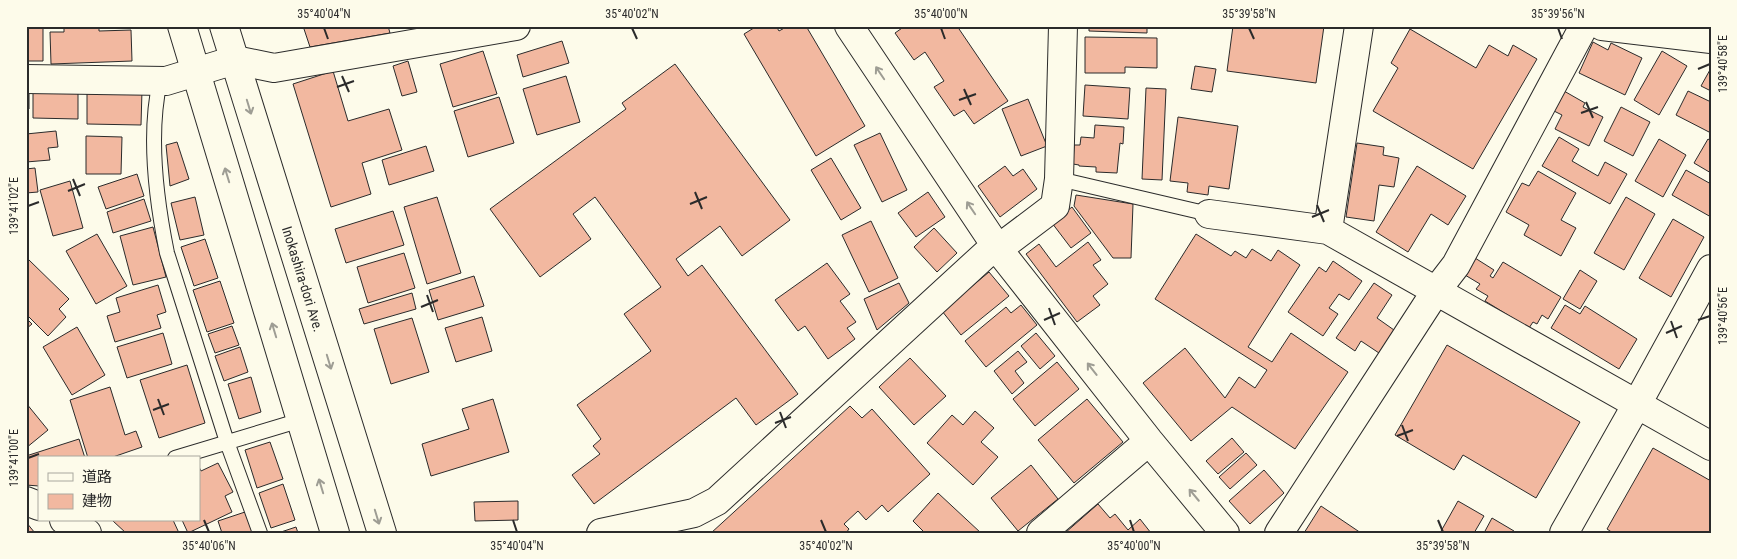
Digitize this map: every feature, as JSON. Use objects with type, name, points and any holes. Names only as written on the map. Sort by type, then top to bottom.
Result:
[{"type":"street","points":[[182,26],[335,533]]},
{"type":"street","name":"Inokashira-dori Ave.","points":[[224,26],[382,533]]},
{"type":"street","points":[[26,79],[166,81],[235,60],[274,68],[516,26]]},
{"type":"street","points":[[849,26],[998,249],[1149,441],[1225,533]]},
{"type":"street","points":[[601,533],[694,514],[717,501],[986,254],[998,249],[1055,206],[1059,179],[1063,26]]},
{"type":"street","points":[[1328,230],[1359,26]]},
{"type":"street","points":[[1279,533],[1436,291],[1456,265],[1584,26]]},
{"type":"street","points":[[1602,26],[1711,39]]},
{"type":"street","points":[[1209,214],[1328,230],[1711,446]]},
{"type":"street","points":[[1564,533],[1711,269]]},
{"type":"street","points":[[1041,533],[1149,441]]},
{"type":"street","points":[[68,522],[87,533]]},
{"type":"lane","points":[[160,81],[155,101],[153,132],[161,224],[167,253],[227,442],[260,533]]},
{"type":"lane","points":[[1059,179],[1209,214]]},
{"type":"lane","points":[[182,456],[301,420]]},
{"type":"building","points":[[26,26],[43,26],[43,61],[26,61]]},
{"type":"building","points":[[64,26],[99,26],[99,31],[131,30],[132,61],[51,64],[50,32],[64,32]]},
{"type":"building","points":[[303,26],[388,26],[390,33],[310,47]]},
{"type":"building","points":[[757,26],[776,26],[779,31],[788,26],[806,26],[865,126],[816,156],[744,34]]},
{"type":"building","points":[[905,26],[957,26],[1008,101],[974,124],[964,110],[954,116],[934,87],[944,81],[925,52],[914,60],[895,33]]},
{"type":"building","points":[[1089,26],[1147,26],[1147,33],[1089,31]]},
{"type":"building","points":[[1233,26],[1324,26],[1316,83],[1227,71]]},
{"type":"building","points":[[1410,29],[1476,68],[1489,45],[1508,56],[1513,45],[1537,59],[1473,169],[1373,111],[1398,68],[1391,63]]},
{"type":"building","points":[[1085,37],[1157,38],[1157,68],[1125,67],[1125,73],[1085,73]]},
{"type":"building","points":[[562,41],[569,63],[523,77],[517,55]]},
{"type":"building","points":[[1593,42],[1608,50],[1611,43],[1642,58],[1625,95],[1579,73]]},
{"type":"building","points":[[483,51],[497,94],[453,107],[440,64]]},
{"type":"building","points":[[1662,51],[1687,66],[1659,115],[1634,100]]},
{"type":"building","points":[[408,61],[417,92],[402,96],[393,66]]},
{"type":"building","points":[[675,64],[790,220],[742,256],[720,226],[676,259],[688,276],[702,265],[798,394],[756,425],[736,398],[594,504],[572,475],[600,454],[593,446],[601,439],[577,405],[651,351],[624,314],[661,287],[595,197],[573,214],[591,239],[540,277],[490,209],[626,109],[622,103]]},
{"type":"building","points":[[1195,66],[1216,69],[1212,92],[1191,89]]},
{"type":"building","points":[[1711,68],[1711,91],[1701,86]]},
{"type":"building","points":[[333,71],[348,121],[389,109],[402,150],[362,163],[371,194],[331,207],[293,84]]},
{"type":"building","points":[[566,76],[580,122],[537,135],[523,89]]},
{"type":"building","points":[[1085,85],[1130,88],[1128,119],[1083,116]]},
{"type":"building","points":[[26,88],[29,89],[29,109],[26,109]]},
{"type":"building","points":[[33,88],[78,89],[78,119],[33,118]]},
{"type":"building","points":[[1146,88],[1166,89],[1162,180],[1142,179]]},
{"type":"building","points":[[87,89],[142,90],[141,125],[87,124]]},
{"type":"building","points":[[1564,91],[1585,103],[1583,107],[1603,117],[1589,146],[1555,129],[1562,115],[1554,111]]},
{"type":"building","points":[[1688,91],[1711,102],[1711,129],[1709,132],[1676,115]]},
{"type":"building","points":[[499,97],[514,143],[468,157],[454,111]]},
{"type":"building","points":[[1028,99],[1047,146],[1021,156],[1002,109]]},
{"type":"building","points":[[1621,107],[1650,122],[1633,156],[1604,141]]},
{"type":"building","points":[[1178,117],[1238,126],[1229,189],[1209,186],[1208,195],[1187,192],[1188,183],[1170,181]]},
{"type":"building","points":[[1095,125],[1124,127],[1123,144],[1120,143],[1117,173],[1096,172],[1096,167],[1073,164],[1074,145],[1080,145],[1081,137],[1094,138]]},
{"type":"building","points":[[56,131],[58,147],[48,148],[50,160],[26,162],[26,134]]},
{"type":"building","points":[[880,133],[907,190],[882,202],[854,145]]},
{"type":"building","points":[[86,136],[122,137],[121,174],[86,174]]},
{"type":"building","points":[[1559,137],[1579,149],[1572,161],[1598,176],[1605,162],[1627,174],[1610,204],[1542,166]]},
{"type":"building","points":[[1659,139],[1686,155],[1663,197],[1635,181]]},
{"type":"building","points":[[1708,139],[1711,141],[1711,173],[1694,163]]},
{"type":"building","points":[[177,142],[189,179],[170,186],[166,145]]},
{"type":"building","points":[[1357,143],[1384,147],[1383,155],[1399,158],[1394,187],[1379,185],[1374,221],[1346,217]]},
{"type":"building","points":[[426,146],[434,171],[389,185],[382,160]]},
{"type":"building","points":[[831,158],[861,208],[841,220],[811,170]]},
{"type":"building","points":[[1005,166],[1013,176],[1023,169],[1037,189],[1000,217],[978,186]]},
{"type":"building","points":[[1417,166],[1466,196],[1448,225],[1431,214],[1408,252],[1376,232]]},
{"type":"building","points":[[35,168],[38,192],[26,193],[26,169]]},
{"type":"building","points":[[1686,170],[1711,184],[1711,217],[1672,195]]},
{"type":"building","points":[[1538,171],[1576,193],[1561,220],[1576,228],[1561,256],[1524,235],[1529,225],[1506,212],[1522,183],[1529,186]]},
{"type":"building","points":[[137,174],[144,196],[106,209],[98,187]]},
{"type":"building","points":[[70,181],[83,228],[53,236],[40,190]]},
{"type":"building","points":[[928,192],[945,217],[916,237],[898,213]]},
{"type":"building","points":[[1076,195],[1133,204],[1131,258],[1113,258],[1074,206]]},
{"type":"building","points":[[195,197],[204,235],[180,240],[171,203]]},
{"type":"building","points":[[437,197],[461,273],[427,284],[404,207]]},
{"type":"building","points":[[1626,197],[1655,214],[1624,270],[1594,253]]},
{"type":"building","points":[[144,199],[151,221],[113,233],[107,212]]},
{"type":"building","points":[[1072,207],[1091,233],[1071,248],[1052,223]]},
{"type":"building","points":[[393,211],[404,245],[346,263],[335,229]]},
{"type":"building","points":[[1673,219],[1704,237],[1671,297],[1639,278]]},
{"type":"building","points":[[871,221],[898,278],[869,292],[842,235]]},
{"type":"building","points":[[153,227],[166,277],[133,285],[120,236]]},
{"type":"building","points":[[934,228],[957,253],[937,272],[914,247]]},
{"type":"building","points":[[97,234],[127,286],[96,304],[66,251]]},
{"type":"building","points":[[1196,234],[1231,256],[1235,251],[1246,258],[1252,249],[1271,261],[1278,250],[1300,265],[1248,347],[1272,362],[1291,333],[1348,372],[1295,449],[1232,407],[1191,441],[1143,383],[1185,348],[1225,398],[1239,377],[1255,388],[1267,370],[1155,299]]},
{"type":"building","points":[[205,239],[218,278],[194,286],[181,247]]},
{"type":"building","points":[[1088,242],[1101,260],[1093,265],[1108,284],[1093,296],[1100,305],[1077,322],[1026,254],[1039,244],[1056,267]]},
{"type":"building","points":[[404,253],[415,288],[368,303],[357,267]]},
{"type":"building","points":[[1475,258],[1494,270],[1490,276],[1493,278],[1503,262],[1561,297],[1548,319],[1542,315],[1537,324],[1533,322],[1529,328],[1485,301],[1488,296],[1476,289],[1480,284],[1465,275]]},
{"type":"building","points":[[28,259],[69,299],[59,309],[66,317],[48,336],[26,314],[26,261]]},
{"type":"building","points":[[1333,261],[1362,281],[1349,300],[1339,294],[1329,308],[1338,314],[1323,336],[1288,312],[1319,267],[1326,272]]},
{"type":"building","points":[[827,263],[850,294],[840,301],[856,322],[847,328],[855,339],[828,359],[805,326],[798,331],[775,300]]},
{"type":"building","points":[[1580,270],[1597,281],[1580,309],[1563,299]]},
{"type":"building","points":[[989,272],[1009,296],[961,335],[942,311]]},
{"type":"building","points":[[474,276],[484,306],[438,320],[429,290]]},
{"type":"building","points":[[220,281],[234,323],[207,332],[193,290]]},
{"type":"building","points":[[899,283],[909,303],[877,330],[864,299]]},
{"type":"building","points":[[1374,283],[1392,295],[1377,318],[1394,330],[1379,353],[1361,341],[1355,351],[1336,338]]},
{"type":"building","points":[[158,285],[166,312],[157,315],[161,328],[115,342],[107,316],[120,312],[116,298]]},
{"type":"building","points":[[412,293],[416,309],[364,324],[359,309]]},
{"type":"building","points":[[1021,305],[1037,325],[986,367],[965,341],[1006,307],[1011,313]]},
{"type":"building","points":[[1565,305],[1580,314],[1585,306],[1637,339],[1619,369],[1551,328]]},
{"type":"building","points":[[482,317],[492,351],[456,362],[445,328]]},
{"type":"building","points":[[26,318],[32,324],[26,329]]},
{"type":"building","points":[[412,318],[429,372],[391,384],[374,329]]},
{"type":"building","points":[[232,326],[239,345],[215,353],[208,334]]},
{"type":"building","points":[[77,327],[105,375],[72,395],[43,347]]},
{"type":"building","points":[[163,333],[172,364],[127,378],[117,347]]},
{"type":"building","points":[[1036,333],[1055,356],[1040,369],[1021,346]]},
{"type":"building","points":[[1447,345],[1580,422],[1536,498],[1463,455],[1454,470],[1395,435]]},
{"type":"building","points":[[240,347],[248,372],[224,381],[215,356]]},
{"type":"building","points":[[1018,351],[1027,362],[1015,371],[1024,383],[1012,394],[994,371]]},
{"type":"building","points":[[910,358],[946,396],[914,425],[879,387]]},
{"type":"building","points":[[1057,362],[1079,389],[1035,426],[1013,399]]},
{"type":"building","points":[[187,365],[205,423],[159,438],[140,380]]},
{"type":"building","points":[[251,377],[261,412],[239,419],[228,384]]},
{"type":"building","points":[[110,387],[125,435],[136,431],[142,447],[116,456],[87,456],[70,400]]},
{"type":"building","points":[[493,399],[509,452],[431,476],[422,444],[469,429],[462,409]]},
{"type":"building","points":[[1087,399],[1123,442],[1074,483],[1038,440]]},
{"type":"building","points":[[26,403],[48,430],[26,448]]},
{"type":"building","points":[[850,406],[862,418],[872,409],[930,474],[888,512],[882,505],[866,520],[858,511],[844,524],[849,529],[846,533],[711,533]]},
{"type":"building","points":[[975,411],[994,428],[981,442],[998,457],[973,485],[927,443],[952,415],[963,425]]},
{"type":"building","points":[[1232,438],[1244,452],[1218,474],[1206,461]]},
{"type":"building","points":[[79,439],[84,456],[38,456],[38,486],[26,485],[26,466],[28,465],[26,456]]},
{"type":"building","points":[[270,442],[283,479],[257,488],[245,450]]},
{"type":"building","points":[[1653,448],[1711,481],[1711,533],[1613,533],[1607,529]]},
{"type":"building","points":[[1246,453],[1257,465],[1230,489],[1219,477]]},
{"type":"building","points":[[218,463],[233,492],[225,496],[232,512],[188,533],[183,522],[200,522],[200,469],[201,471]]},
{"type":"building","points":[[1031,465],[1058,499],[1018,531],[991,498]]},
{"type":"building","points":[[1264,470],[1284,493],[1250,524],[1229,501]]},
{"type":"building","points":[[283,484],[295,520],[271,528],[259,493]]},
{"type":"building","points":[[938,493],[981,533],[925,533],[913,521]]},
{"type":"building","points":[[518,501],[518,520],[475,521],[474,502]]},
{"type":"building","points":[[1458,501],[1484,516],[1474,533],[1440,533]]},
{"type":"building","points":[[1098,504],[1110,518],[1115,514],[1128,530],[1140,519],[1151,533],[1065,533]]},
{"type":"building","points":[[1321,506],[1361,533],[1304,533]]},
{"type":"building","points":[[245,512],[253,533],[222,533],[218,521]]},
{"type":"building","points":[[1492,518],[1514,531],[1513,533],[1484,533]]},
{"type":"building","points":[[26,522],[35,533],[26,533]]},
{"type":"building","points":[[114,522],[174,522],[179,533],[126,533]]},
{"type":"building","points":[[296,527],[298,533],[278,533]]}]
